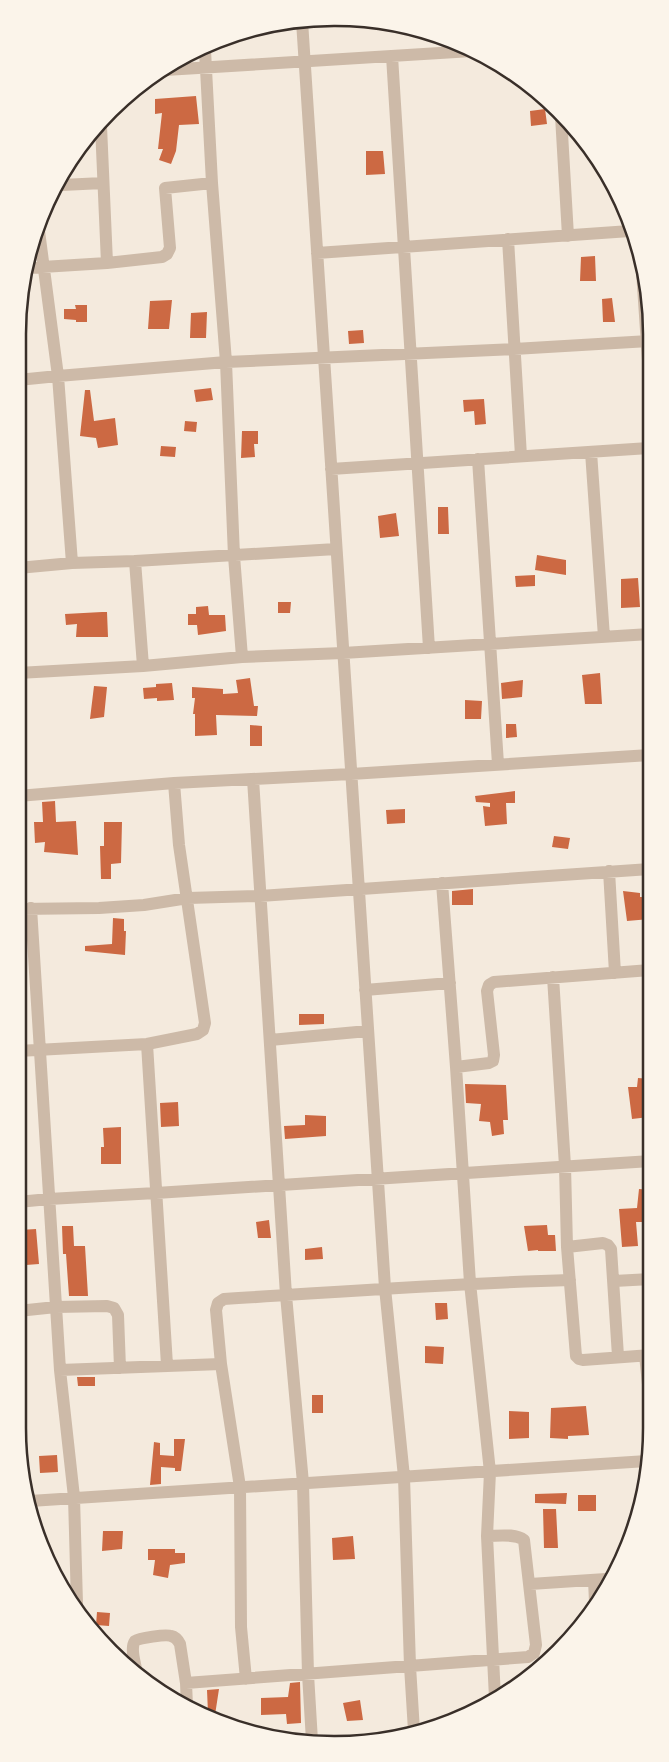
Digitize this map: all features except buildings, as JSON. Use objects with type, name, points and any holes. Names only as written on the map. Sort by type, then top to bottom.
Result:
[{"type":"street","points":[[302,28],[385,1288],[404,1477],[414,1725]]},
{"type":"street","points":[[179,69],[392,56],[446,48]]},
{"type":"street","points":[[206,55],[212,183],[226,362],[234,556],[242,657]]},
{"type":"street","points":[[392,56],[429,648]]},
{"type":"street","points":[[562,127],[568,236]]},
{"type":"street","points":[[101,133],[107,263]]},
{"type":"street","points":[[65,185],[103,182]]},
{"type":"street","points":[[34,268],[162,257],[167,254],[170,248],[165,188],[212,183]]},
{"type":"street","points":[[317,253],[625,231]]},
{"type":"street","points":[[508,239],[521,456]]},
{"type":"street","points":[[41,242],[58,376],[72,563]]},
{"type":"street","points":[[26,379],[226,362],[323,359],[643,341]]},
{"type":"street","points":[[331,470],[643,448]]},
{"type":"street","points":[[591,452],[604,637]]},
{"type":"street","points":[[478,459],[498,764]]},
{"type":"street","points":[[26,567],[72,563],[234,556],[336,549]]},
{"type":"street","points":[[136,561],[143,666]]},
{"type":"street","points":[[26,673],[143,666],[242,657],[343,654],[643,634]]},
{"type":"street","points":[[26,795],[174,783],[643,755]]},
{"type":"street","points":[[253,779],[286,1295],[303,1483],[308,1674],[312,1735]]},
{"type":"street","points":[[26,1050],[147,1044],[197,1034],[203,1030],[205,1023],[179,845],[174,783]]},
{"type":"street","points":[[26,908],[99,908],[144,905],[188,898],[260,896],[643,870]]},
{"type":"street","points":[[609,872],[616,973]]},
{"type":"street","points":[[442,883],[464,1172],[470,1283],[490,1472],[487,1536],[494,1691]]},
{"type":"street","points":[[31,908],[60,1370],[74,1497],[77,1597]]},
{"type":"street","points":[[456,1067],[493,1061],[488,991],[490,985],[494,982],[643,971]]},
{"type":"street","points":[[553,977],[565,1166],[567,1247],[576,1356],[583,1360],[643,1355]]},
{"type":"street","points":[[365,990],[450,983]]},
{"type":"street","points":[[270,1040],[368,1031]]},
{"type":"street","points":[[147,1044],[168,1365]]},
{"type":"street","points":[[26,1201],[643,1161]]},
{"type":"street","points":[[567,1247],[608,1244],[614,1282],[618,1356]]},
{"type":"street","points":[[246,1679],[241,1627],[240,1487],[221,1364],[216,1310],[218,1303],[224,1299],[385,1288],[570,1280]]},
{"type":"street","points":[[614,1282],[643,1280]]},
{"type":"street","points":[[26,1310],[56,1307],[107,1306],[114,1308],[118,1315],[120,1368]]},
{"type":"street","points":[[60,1370],[221,1364]]},
{"type":"street","points":[[35,1501],[641,1461]]},
{"type":"street","points":[[186,1683],[528,1657],[534,1653],[536,1645],[524,1540],[515,1536],[487,1536]]},
{"type":"street","points":[[530,1584],[600,1580]]},
{"type":"street","points":[[135,1662],[134,1642],[139,1639],[170,1635],[177,1638],[180,1644],[187,1698]]}]
